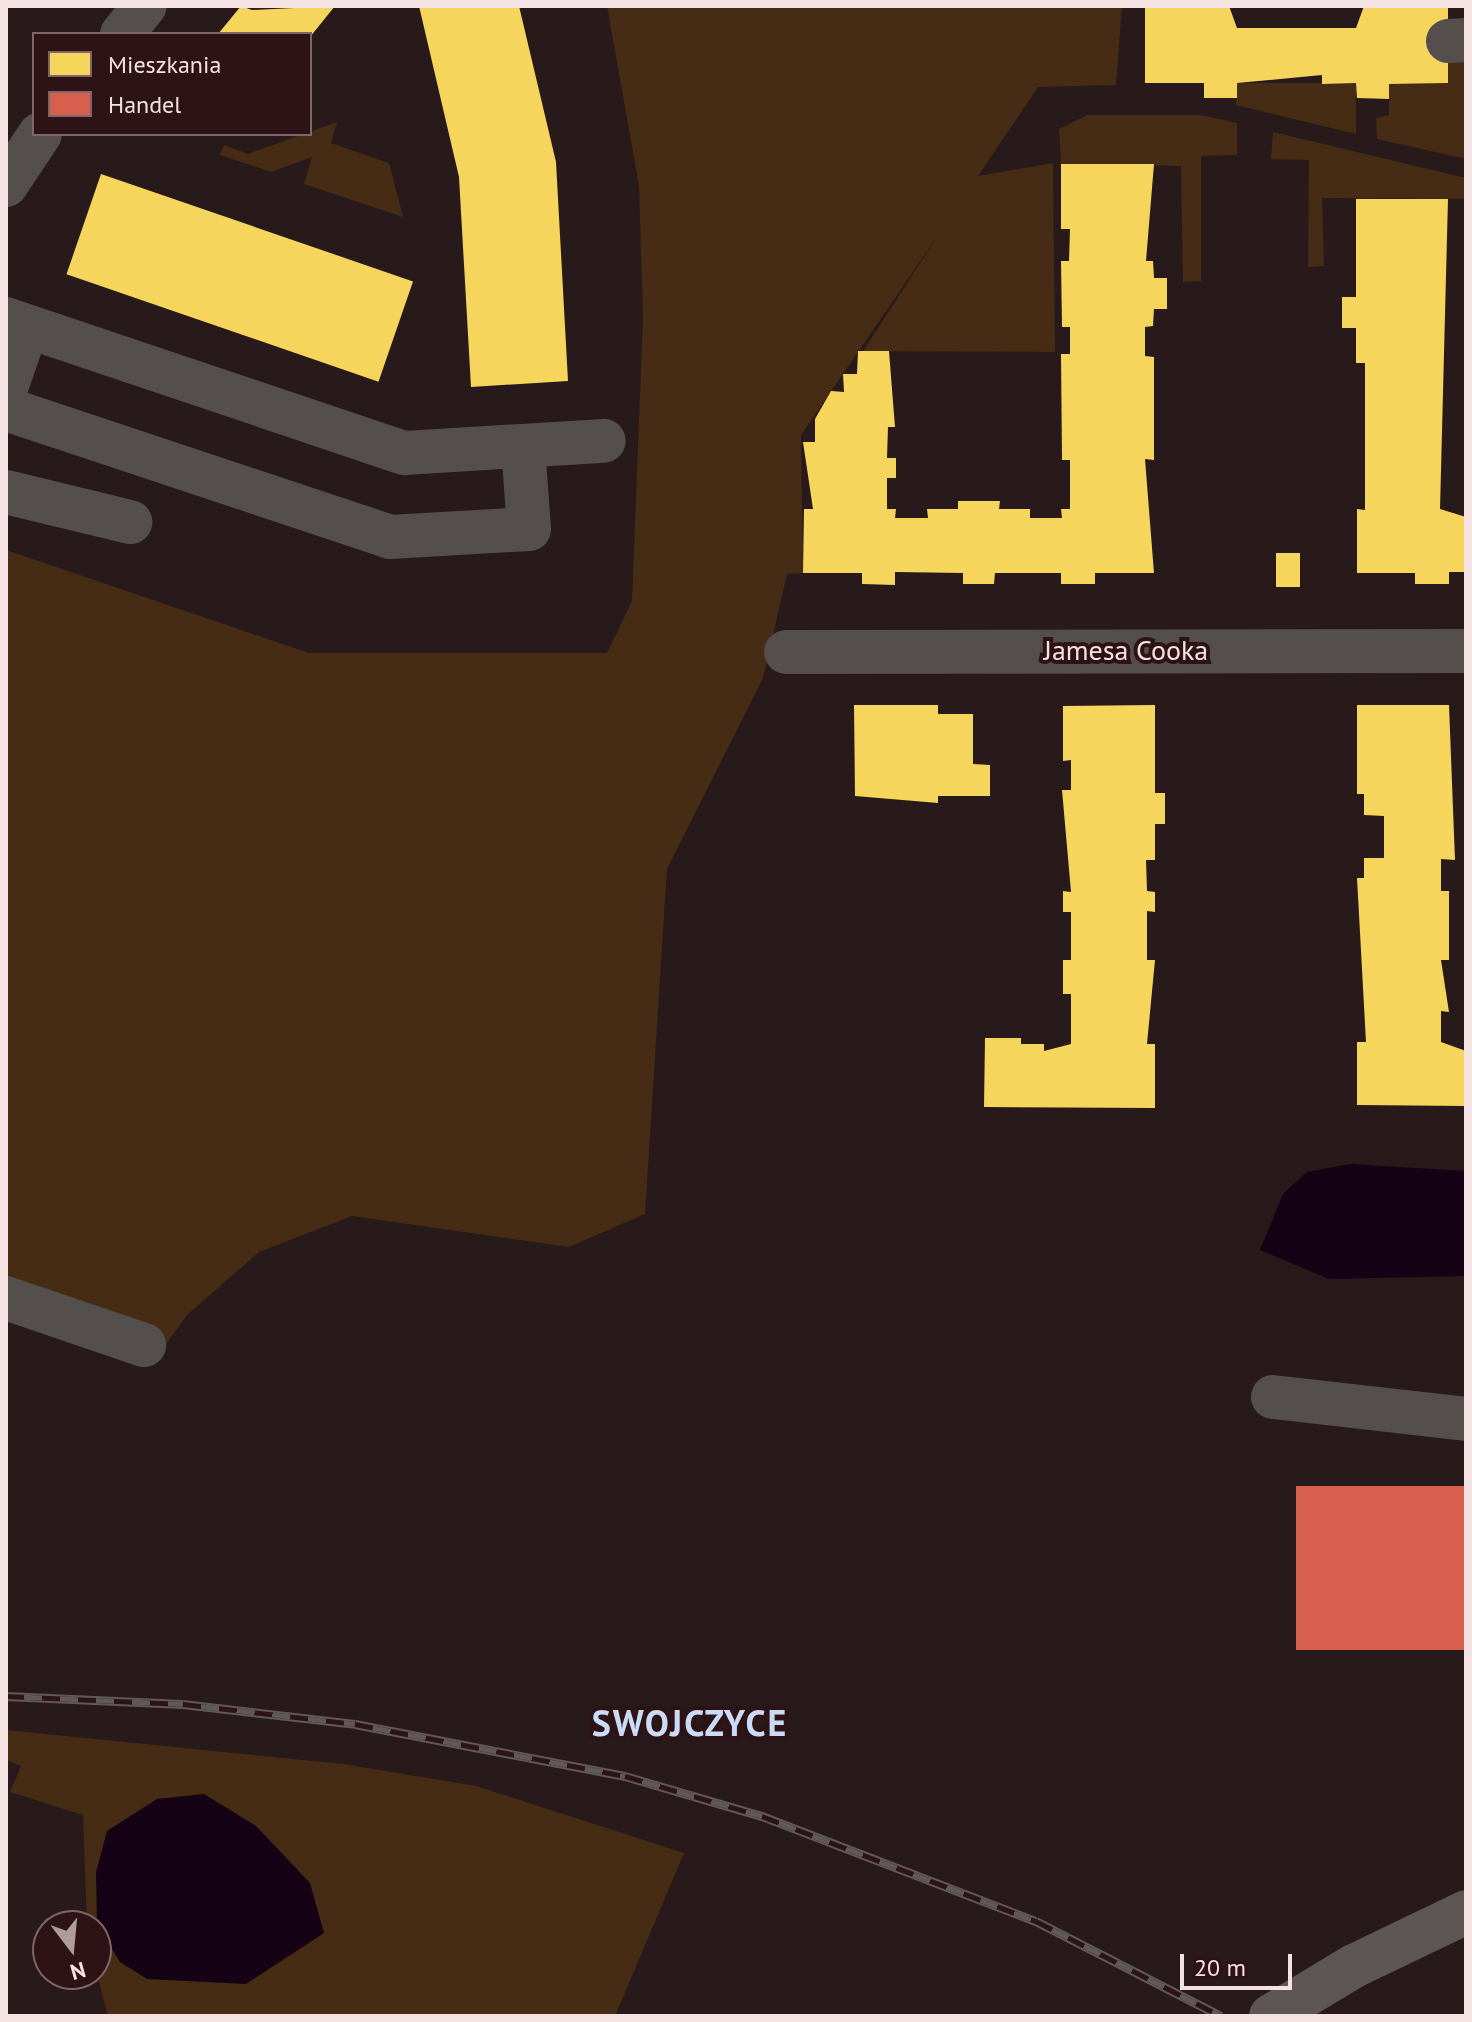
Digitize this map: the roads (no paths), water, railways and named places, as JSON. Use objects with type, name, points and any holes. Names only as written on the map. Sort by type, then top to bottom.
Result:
[{"type":"main road","points":[[1271,2016],[1354,1966],[1466,1912]]},
{"type":"street","points":[[124,32],[145,6]]},
{"type":"street","points":[[6,185],[39,136]]},
{"type":"street","points":[[6,388],[16,323],[405,453],[604,441]]},
{"type":"street","points":[[6,409],[390,537],[529,529],[523,446]]},
{"type":"street","points":[[6,492],[130,522]]},
{"type":"street","name":"Jamesa Cooka","points":[[786,652],[1466,651]]},
{"type":"street","points":[[6,1298],[144,1345]]},
{"type":"street","points":[[1273,1397],[1466,1419]]},
{"type":"railway","points":[[6,1696],[183,1704],[355,1724],[625,1776],[762,1816],[1036,1921],[1221,2016]]},
{"type":"district","name":"SWOJCZYCE","points":[[690,1723]]}]
